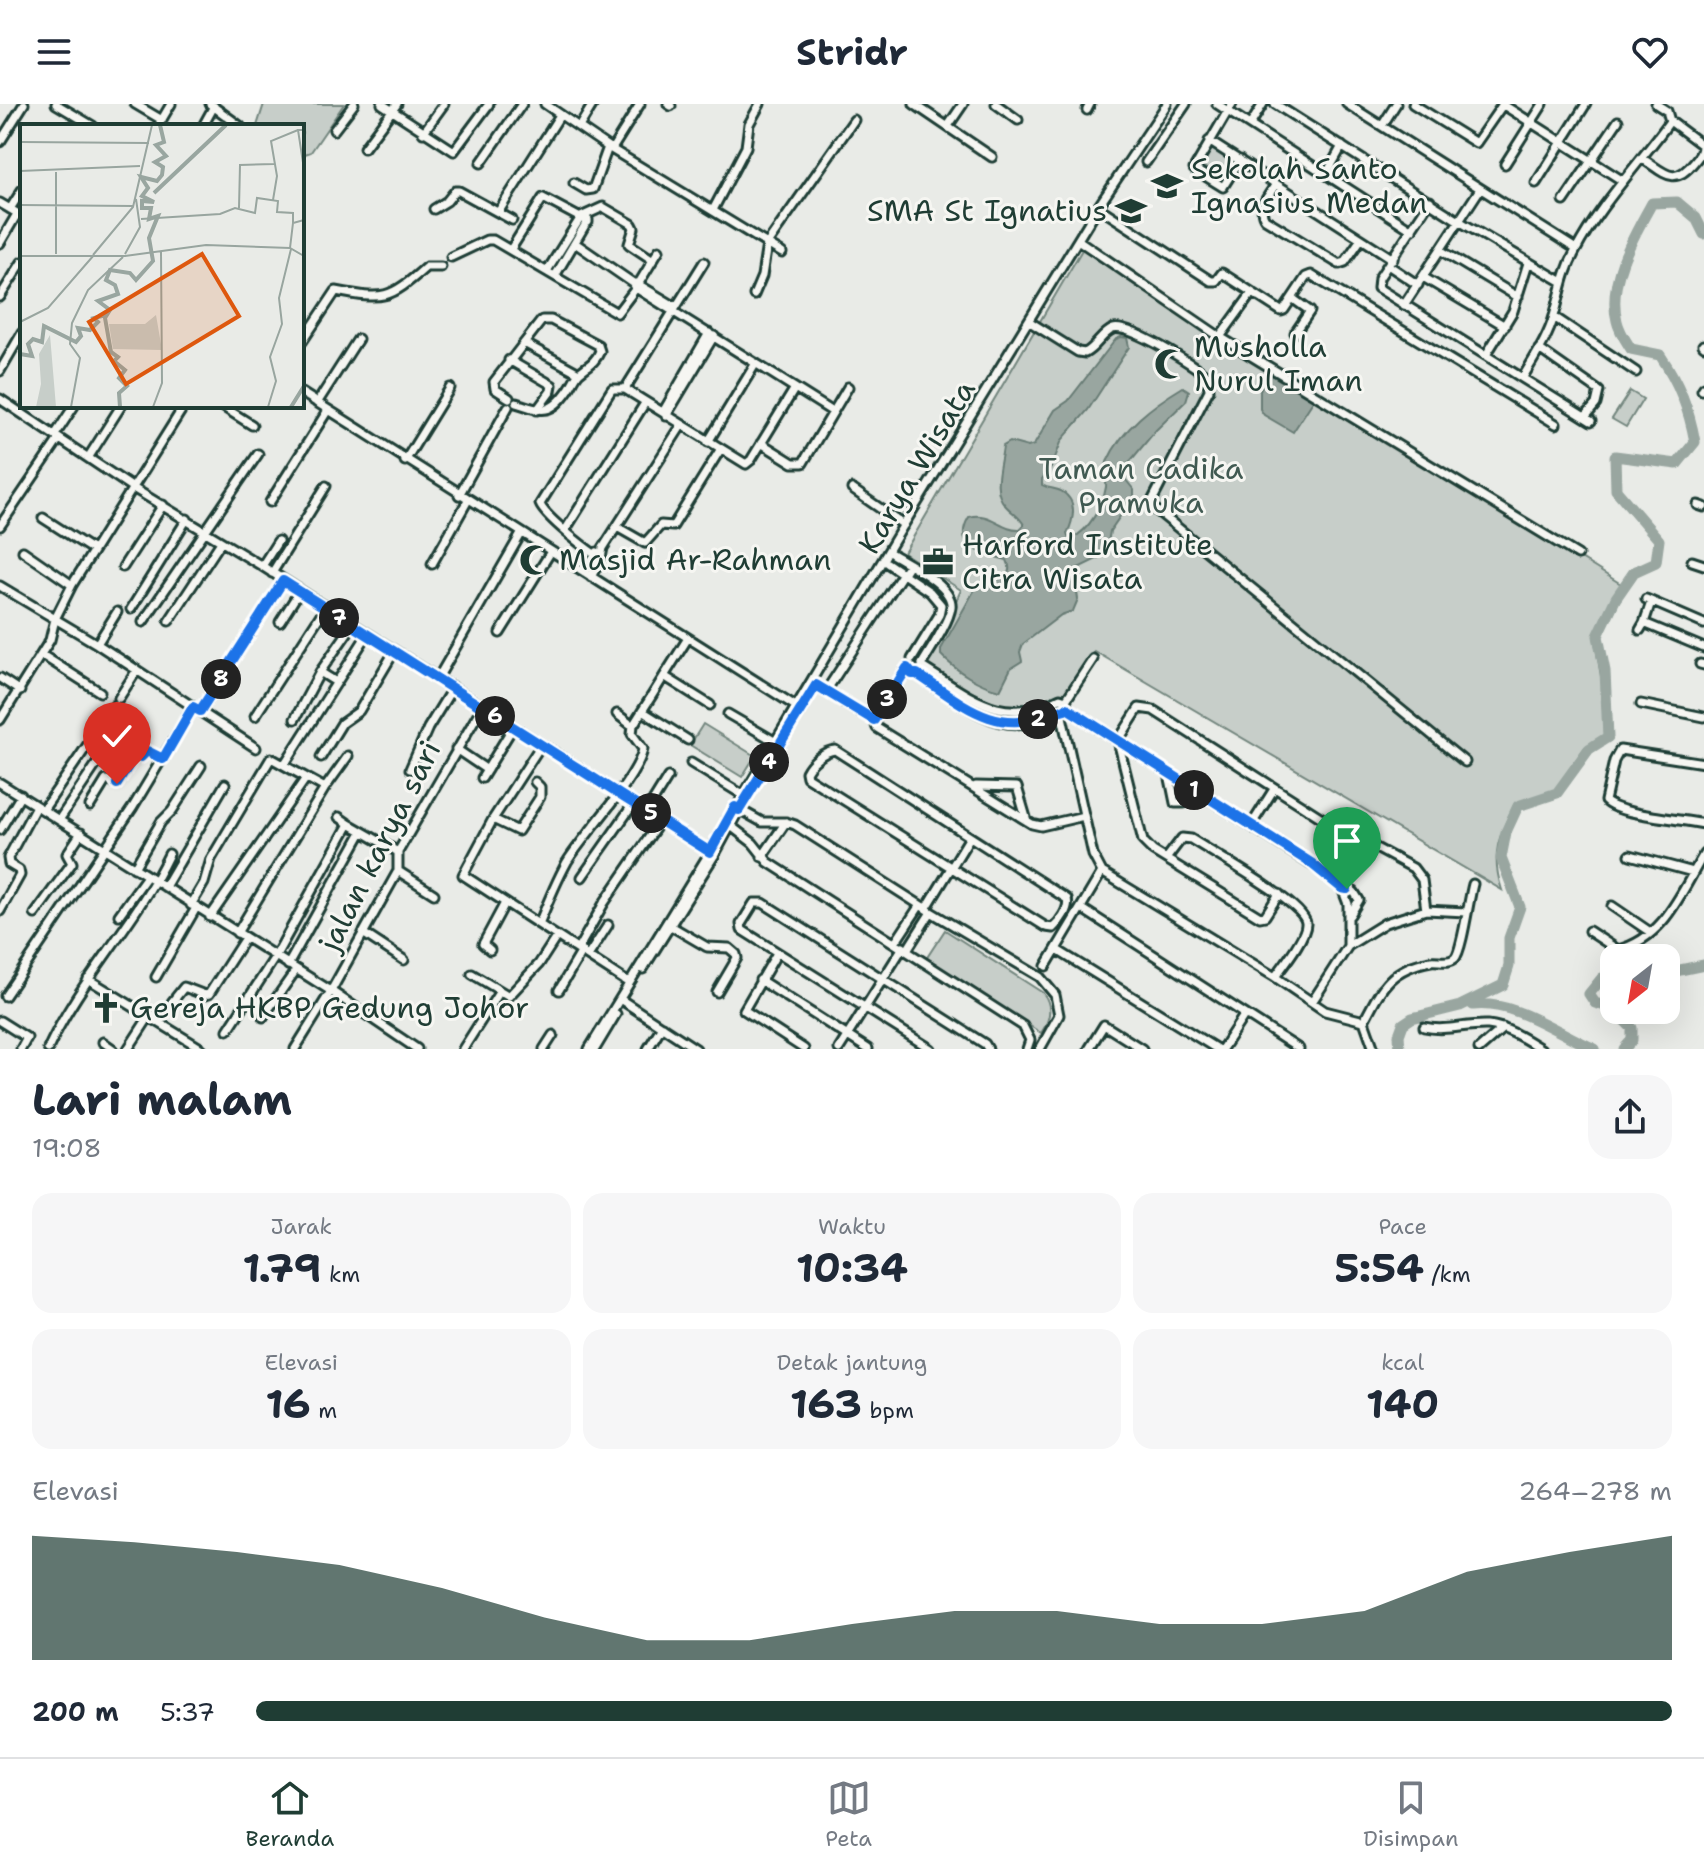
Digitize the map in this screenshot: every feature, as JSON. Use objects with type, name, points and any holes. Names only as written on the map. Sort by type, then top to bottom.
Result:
[{"type":"street","points":[[0,142],[24,104]]},
{"type":"street","points":[[56,104],[90,124]]},
{"type":"street","points":[[135,104],[160,123],[171,104]]},
{"type":"street","points":[[334,130],[354,104]]},
{"type":"street","points":[[382,104],[394,108],[449,150],[456,150],[489,104]]},
{"type":"street","points":[[423,133],[444,104]]},
{"type":"street","points":[[481,163],[522,104]]},
{"type":"street","points":[[545,104],[610,148],[782,253]]},
{"type":"street","points":[[579,127],[593,104]]},
{"type":"street","points":[[574,183],[586,190],[593,189],[610,148],[640,104]]},
{"type":"street","points":[[713,210],[748,144],[749,124],[760,104]]},
{"type":"street","points":[[914,104],[992,157]]},
{"type":"street","points":[[948,126],[963,104]]},
{"type":"street","points":[[996,104],[1018,120]]},
{"type":"street","points":[[1146,162],[1186,104]]},
{"type":"street","points":[[1217,104],[1229,108],[1250,125],[1412,230]]},
{"type":"street","points":[[1250,125],[1263,104]]},
{"type":"street","points":[[1275,104],[1459,221],[1561,281]]},
{"type":"street","points":[[1347,104],[1576,249]]},
{"type":"street","points":[[1382,126],[1396,104]]},
{"type":"street","points":[[1413,104],[1476,143],[1502,104],[1623,181]]},
{"type":"street","points":[[1505,164],[1543,104]]},
{"type":"street","points":[[1536,183],[1586,104]]},
{"type":"street","points":[[1643,159],[1674,177],[1684,174],[1699,156],[1702,145],[1670,121],[1667,111],[1656,104]]},
{"type":"street","points":[[204,124],[212,105],[237,124]]},
{"type":"street","points":[[1167,106],[1079,241],[1220,337],[1578,555]]},
{"type":"street","name":"Karya Wisata","points":[[595,1049],[671,926],[737,808],[816,685],[1079,241],[1167,106]]},
{"type":"street","points":[[364,148],[394,108]]},
{"type":"street","points":[[1229,108],[1195,165],[1197,173],[1225,187],[1240,160]]},
{"type":"street","points":[[499,211],[560,115]]},
{"type":"street","points":[[754,295],[762,276],[767,244],[854,120]]},
{"type":"street","points":[[1564,201],[1618,121]]},
{"type":"street","points":[[1523,377],[1554,317],[1561,281],[1576,249],[1670,121]]},
{"type":"street","points":[[1209,141],[1420,281],[1505,326]]},
{"type":"street","points":[[1327,173],[1342,146]]},
{"type":"street","points":[[1276,184],[1262,207],[1265,219],[1339,264],[1345,262],[1361,239]]},
{"type":"street","points":[[1404,305],[1480,189]]},
{"type":"street","points":[[434,209],[457,190],[512,220]]},
{"type":"street","points":[[511,249],[541,199],[549,199],[586,218]]},
{"type":"street","points":[[1430,201],[1379,278],[1377,286],[1588,418],[1599,391],[1539,349]]},
{"type":"street","points":[[0,203],[16,213],[0,243]]},
{"type":"street","points":[[551,274],[586,218],[605,207],[632,224],[634,228],[629,244],[653,260]]},
{"type":"street","points":[[1101,209],[1211,281],[1216,281],[1222,273],[1282,311],[1306,277],[1311,275],[1556,424]]},
{"type":"street","points":[[551,274],[575,243],[586,218]]},
{"type":"street","points":[[451,257],[490,240],[511,249],[615,312],[620,310],[659,250]]},
{"type":"street","name":"Karya Wisata","points":[[737,808],[904,525],[1058,280],[1079,241]]},
{"type":"street","points":[[575,243],[833,412]]},
{"type":"street","points":[[1440,250],[1518,297]]},
{"type":"street","points":[[625,389],[704,262]]},
{"type":"street","points":[[1486,355],[1505,326],[1528,263]]},
{"type":"street","points":[[0,297],[20,265]]},
{"type":"street","points":[[304,339],[336,291],[368,297],[389,295],[426,267],[441,267]]},
{"type":"street","points":[[1220,337],[1252,293]]},
{"type":"street","points":[[1292,298],[1310,311],[1295,333]]},
{"type":"street","points":[[1554,317],[1636,372]]},
{"type":"street","points":[[546,319],[600,348],[596,360],[579,373],[555,406],[547,410],[511,403],[495,389],[493,384],[509,360],[546,319]]},
{"type":"street","points":[[1031,322],[1078,352],[1085,353],[1108,331],[1124,329],[1208,377],[1209,390],[1150,505],[1465,762]]},
{"type":"street","points":[[664,415],[712,335]]},
{"type":"street","points":[[0,371],[20,336]]},
{"type":"street","points":[[317,403],[358,339]]},
{"type":"street","points":[[524,343],[579,373]]},
{"type":"street","points":[[509,360],[552,385],[537,410]]},
{"type":"street","points":[[708,442],[756,363]]},
{"type":"street","points":[[597,556],[576,542],[566,529],[542,511],[540,502],[610,392],[617,387],[625,389],[746,464],[795,388]]},
{"type":"street","points":[[761,443],[793,463],[800,464],[848,387]]},
{"type":"street","points":[[405,461],[450,388]]},
{"type":"street","points":[[304,394],[797,707]]},
{"type":"street","points":[[0,399],[20,407]]},
{"type":"street","points":[[459,495],[511,403]]},
{"type":"street","points":[[566,529],[645,403]]},
{"type":"street","points":[[0,526],[73,408]]},
{"type":"street","points":[[88,458],[120,408]]},
{"type":"street","points":[[0,720],[42,655],[72,585],[183,408]]},
{"type":"street","points":[[225,408],[252,425]]},
{"type":"street","points":[[26,410],[57,437],[133,488],[262,566],[710,852]]},
{"type":"street","points":[[270,502],[298,461],[301,448],[328,410]]},
{"type":"street","points":[[587,575],[681,426]]},
{"type":"street","points":[[617,527],[645,543],[661,525],[673,526],[720,450]]},
{"type":"street","points":[[143,622],[258,454]]},
{"type":"street","points":[[272,573],[326,486]]},
{"type":"street","points":[[852,489],[904,525]]},
{"type":"street","points":[[432,564],[468,500]]},
{"type":"street","points":[[123,567],[163,505]]},
{"type":"street","points":[[43,518],[93,550]]},
{"type":"street","points":[[131,609],[187,519]]},
{"type":"street","points":[[438,678],[521,534]]},
{"type":"street","points":[[262,566],[278,541]]},
{"type":"street","points":[[169,621],[221,542]]},
{"type":"street","points":[[23,551],[72,585]]},
{"type":"street","points":[[500,633],[550,553]]},
{"type":"street","points":[[892,554],[936,583],[949,596],[951,608],[920,668],[912,674],[907,668]]},
{"type":"street","points":[[1692,561],[1704,565]]},
{"type":"street","points":[[887,563],[930,592],[941,605],[941,612],[874,720],[875,726],[1027,821],[1041,826],[1084,816]]},
{"type":"street","points":[[826,691],[909,564]]},
{"type":"street","points":[[5,996],[283,581]]},
{"type":"street","points":[[930,592],[936,583]]},
{"type":"street","points":[[0,586],[97,644],[256,748]]},
{"type":"street","points":[[280,622],[299,592]]},
{"type":"street","points":[[1704,624],[1649,600],[1642,627],[1704,648]]},
{"type":"street","points":[[255,716],[325,608]]},
{"type":"street","points":[[97,644],[117,612]]},
{"type":"street","points":[[295,719],[320,672],[352,626]]},
{"type":"street","points":[[284,765],[367,635]]},
{"type":"street","points":[[539,924],[567,862],[643,752],[632,735],[633,725],[688,638]]},
{"type":"street","points":[[321,757],[342,723],[359,711],[394,652]]},
{"type":"street","points":[[42,655],[100,692]]},
{"type":"street","points":[[912,659],[917,659],[920,668],[976,711],[1011,724],[1026,723],[1061,707],[1093,659]]},
{"type":"street","points":[[920,668],[998,710],[1018,712],[1061,707],[1252,824],[1311,863],[1342,888],[1350,915],[1348,946]]},
{"type":"street","points":[[0,911],[20,875],[19,870],[9,864],[8,858],[39,808],[137,670]]},
{"type":"street","points":[[320,672],[336,682]]},
{"type":"street","points":[[664,676],[710,705]]},
{"type":"street","points":[[0,678],[20,691]]},
{"type":"street","points":[[816,685],[874,720]]},
{"type":"street","points":[[410,769],[428,728],[453,687]]},
{"type":"street","points":[[976,711],[980,703]]},
{"type":"street","points":[[1641,704],[1704,717]]},
{"type":"street","name":"jalan karya sari","points":[[295,1049],[398,871],[398,852],[482,707]]},
{"type":"street","points":[[1061,707],[1094,860],[1102,872],[1331,1014],[1364,1021]]},
{"type":"street","points":[[1279,894],[1265,916],[1260,917],[1147,846],[1141,835],[1118,741],[1136,711],[1148,708],[1274,789],[1413,868],[1422,880],[1426,910]]},
{"type":"street","points":[[642,711],[688,740]]},
{"type":"street","points":[[617,714],[633,725]]},
{"type":"street","points":[[728,714],[776,742]]},
{"type":"street","points":[[482,778],[511,726]]},
{"type":"street","points":[[541,745],[493,819],[463,875],[629,983]]},
{"type":"street","points":[[456,749],[487,770]]},
{"type":"street","points":[[59,820],[106,750]]},
{"type":"street","points":[[1704,763],[1620,750],[1614,761],[1605,801],[1611,806],[1648,815],[1704,824]]},
{"type":"street","points":[[90,806],[107,780],[117,783],[135,755],[141,757],[147,751],[163,759]]},
{"type":"street","points":[[829,751],[838,751],[1064,897],[1068,906],[1056,925],[1050,928],[951,869],[810,779],[806,775],[807,769],[829,751]]},
{"type":"street","points":[[237,933],[325,788],[348,756]]},
{"type":"street","points":[[156,977],[204,883],[211,859],[271,758],[325,788]]},
{"type":"street","points":[[691,763],[743,795]]},
{"type":"street","points":[[134,868],[161,822],[172,811],[201,766]]},
{"type":"street","points":[[1169,774],[1175,803],[1184,803],[1193,790]]},
{"type":"street","points":[[647,811],[668,777]]},
{"type":"street","points":[[210,917],[306,778]]},
{"type":"street","points":[[493,819],[518,831],[540,797],[540,787],[535,782]]},
{"type":"street","points":[[0,783],[331,991],[417,1049]]},
{"type":"street","points":[[165,887],[225,784]]},
{"type":"street","points":[[974,786],[1017,787],[1027,821]]},
{"type":"street","points":[[1252,824],[1274,789]]},
{"type":"street","points":[[0,830],[21,795]]},
{"type":"street","points":[[582,877],[634,803]]},
{"type":"street","points":[[737,808],[762,822],[786,822],[802,829],[1048,983],[1055,995],[1059,1015],[1040,1049]]},
{"type":"street","points":[[339,817],[398,852]]},
{"type":"street","points":[[559,990],[582,952],[604,903],[661,820]]},
{"type":"street","points":[[762,857],[786,822]]},
{"type":"street","points":[[228,1030],[275,957],[349,824]]},
{"type":"street","points":[[589,1049],[728,824],[753,843],[762,857],[1023,1026],[1030,1040],[1027,1049]]},
{"type":"street","points":[[263,1017],[362,832]]},
{"type":"street","points":[[35,914],[72,863],[67,854],[81,833]]},
{"type":"street","points":[[839,1049],[970,837]]},
{"type":"street","points":[[1166,859],[1178,841],[1185,837],[1279,894],[1302,913],[1307,922],[1305,933],[1275,977]]},
{"type":"street","points":[[48,1049],[88,979],[156,881],[169,854]]},
{"type":"street","points":[[1589,931],[1618,950],[1650,932],[1666,920],[1704,854]]},
{"type":"street","points":[[1630,855],[1693,872]]},
{"type":"street","points":[[398,871],[434,894]]},
{"type":"street","points":[[1046,966],[1102,872]]},
{"type":"street","points":[[119,915],[147,876]]},
{"type":"street","points":[[1374,1049],[1364,1021],[1384,984],[1401,970],[1426,962],[1449,962],[1454,959],[1460,948],[1473,884]]},
{"type":"street","points":[[931,1049],[741,928],[757,902],[989,1048]]},
{"type":"street","points":[[490,950],[483,944],[505,903]]},
{"type":"street","points":[[1612,906],[1650,932]]},
{"type":"street","points":[[902,947],[926,908]]},
{"type":"street","points":[[1081,908],[1299,1049]]},
{"type":"street","points":[[1312,1002],[1348,946],[1385,923],[1426,910],[1466,912]]},
{"type":"street","points":[[582,952],[608,925]]},
{"type":"street","points":[[671,926],[707,947],[729,948],[736,954],[737,958],[717,992]]},
{"type":"street","points":[[363,933],[404,960]]},
{"type":"street","points":[[472,974],[510,996],[539,964],[557,936]]},
{"type":"street","points":[[172,1002],[184,987],[209,994],[245,938]]},
{"type":"street","points":[[1057,950],[1220,1049],[1245,1014]]},
{"type":"street","points":[[777,953],[744,1010],[804,1049]]},
{"type":"street","points":[[88,979],[201,1049]]},
{"type":"street","points":[[760,980],[868,1049]]},
{"type":"street","points":[[463,1049],[500,991]]},
{"type":"street","points":[[623,1001],[696,1049]]},
{"type":"street","points":[[128,1049],[150,1015]]},
{"type":"street","points":[[1089,1049],[1109,1015]]},
{"type":"street","points":[[0,1021],[27,1038],[21,1049]]},
{"type":"street","points":[[1104,1025],[1142,1049]]},
{"type":"street","points":[[1424,1027],[1449,1030],[1487,1025],[1503,1028],[1541,1049]]},
{"type":"street","points":[[648,1049],[662,1026]]},
{"type":"street","points":[[1479,1049],[1503,1028]]},
{"type":"street","points":[[544,1049],[553,1035]]},
{"type":"street","points":[[103,1042],[113,1049]]},
{"type":"green space","points":[[264,104],[344,104],[311,152],[304,154],[304,124],[258,124]]},
{"type":"green space","points":[[1213,145],[1238,161],[1225,181],[1201,165]]},
{"type":"green space","name":"Taman Cadika Pramuka","points":[[1083,248],[1621,584],[1594,636],[1602,682],[1604,735],[1585,747],[1554,791],[1515,803],[1498,845],[1497,866],[1502,890],[1094,651],[1065,697],[1006,709],[976,697],[926,666],[961,590],[904,553]]},
{"type":"green space","points":[[1630,391],[1643,399],[1626,427],[1612,419]]},
{"type":"green space","points":[[703,724],[755,756],[742,777],[690,745]]},
{"type":"green space","points":[[945,930],[1043,993],[1049,1013],[1041,1033],[926,959]]},
{"type":"shaded area","points":[[1127,338],[1129,347],[1088,410],[1062,440],[1051,468],[1042,479],[1042,485],[1061,491],[1070,500],[1073,511],[1068,537],[1078,535],[1094,517],[1106,487],[1107,462],[1121,438],[1150,410],[1183,387],[1189,391],[1186,401],[1156,430],[1123,470],[1122,475],[1134,490],[1134,496],[1110,531],[1107,549],[1097,559],[1074,570],[1078,599],[1073,611],[1061,615],[1023,644],[1020,652],[1022,661],[1011,668],[1000,690],[984,685],[961,672],[941,655],[941,649],[975,589],[1008,573],[1007,560],[980,552],[967,542],[965,527],[969,517],[976,516],[989,518],[1013,529],[1024,525],[1005,505],[998,492],[1003,446],[1010,442],[1028,447],[1034,445],[1055,410],[1068,401],[1116,339]]},
{"type":"shaded area","points":[[1278,376],[1315,398],[1293,432],[1264,415],[1260,409],[1260,390],[1266,379]]},
{"type":"waterway","points":[[1400,1049],[1399,1035],[1403,1024],[1412,1018],[1460,1006],[1503,985],[1509,966],[1509,938],[1520,907],[1501,858],[1506,832],[1518,806],[1557,793],[1589,749],[1608,737],[1605,671],[1598,636],[1616,598],[1634,572],[1656,562],[1659,540],[1616,490],[1615,456],[1677,464],[1695,442],[1682,397],[1660,355],[1631,349],[1623,336],[1617,321],[1616,290],[1624,260],[1652,203],[1677,202],[1696,218],[1704,234]]},
{"type":"waterway","points":[[1680,970],[1704,965]]},
{"type":"waterway","points":[[1600,980],[1589,994],[1600,1004]]},
{"type":"waterway","points":[[1473,1005],[1489,1005],[1520,1013],[1595,1049]]},
{"type":"waterway","points":[[1624,1049],[1632,1040],[1632,1028],[1628,1024]]},
{"type":"place","name":"Sekolah Santo Ignasius Medan","points":[[1167,186]]},
{"type":"place","name":"SMA St Ignatius","points":[[1131,211]]},
{"type":"place","name":"Musholla Nurul Iman","points":[[1170,364]]},
{"type":"place","name":"Masjid Ar-Rahman","points":[[535,560]]},
{"type":"place","name":"Harford Institute Citra Wisata","points":[[938,562]]},
{"type":"place","name":"Gereja HKBP Gedung Johor","points":[[106,1008]]},
{"type":"route","points":[[117,784],[135,755],[141,757],[147,751],[163,759],[193,707],[200,711],[283,581],[710,852],[735,807],[739,810],[816,685],[874,720],[907,668],[912,674],[917,674],[976,711],[1011,724],[1026,723],[1067,708],[1193,790],[1252,824],[1347,889]]}]
